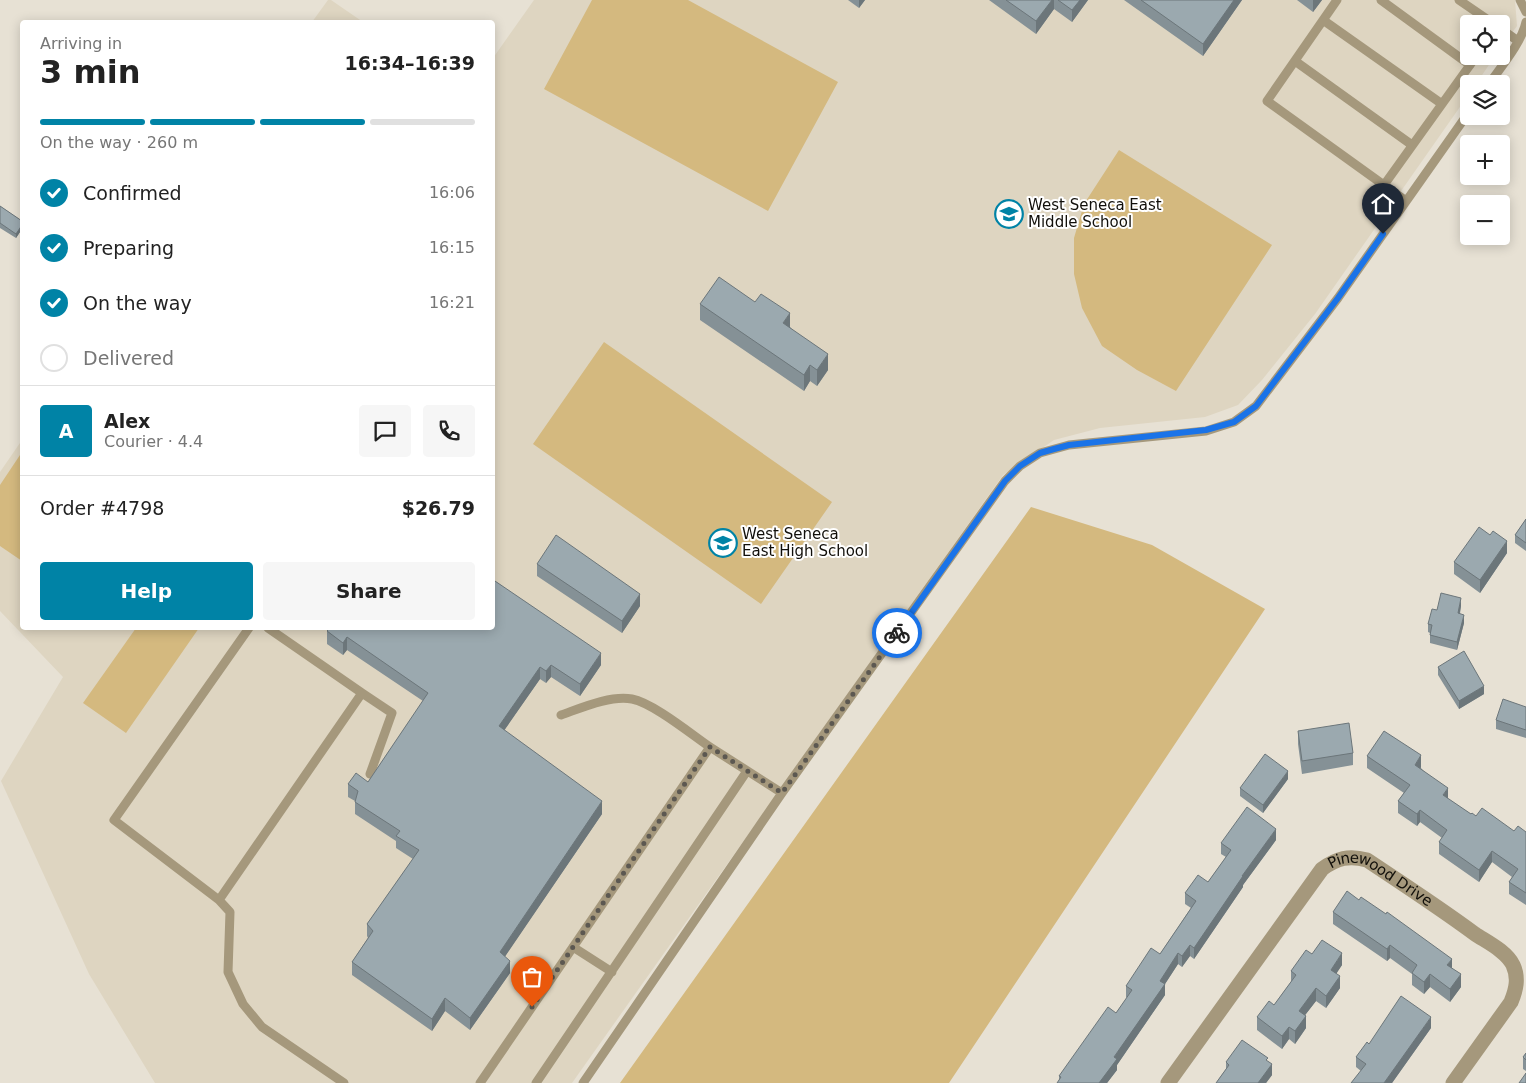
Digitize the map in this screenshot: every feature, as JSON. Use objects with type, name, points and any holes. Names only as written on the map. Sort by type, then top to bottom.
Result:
[{"type":"street","name":"Pinewood Drive","points":[[1168,1083],[1322,869],[1332,862],[1356,857],[1367,860],[1448,914],[1506,955],[1513,965],[1516,991],[1511,1002],[1453,1083]]},
{"type":"lane","points":[[1337,0],[1267,101],[1406,201]]},
{"type":"lane","points":[[1381,0],[1460,58]]},
{"type":"lane","points":[[1459,0],[1481,15]]},
{"type":"lane","points":[[1520,0],[1526,12]]},
{"type":"lane","points":[[1323,20],[1442,104]]},
{"type":"lane","points":[[1495,75],[1518,41],[1526,22]]},
{"type":"lane","points":[[1510,35],[1518,41]]},
{"type":"lane","points":[[1295,61],[1412,145]]},
{"type":"lane","points":[[1384,185],[1470,65]]},
{"type":"lane","points":[[583,1083],[782,793],[1005,481],[1020,466],[1040,453],[1069,445],[1206,430],[1234,422],[1256,406],[1338,298],[1460,125]]},
{"type":"lane","points":[[248,630],[114,820],[219,900],[230,912],[228,972],[243,1004],[262,1027],[344,1083]]},
{"type":"lane","points":[[271,630],[392,713],[370,774]]},
{"type":"lane","points":[[219,900],[362,693]]},
{"type":"lane","points":[[560,715],[602,701],[630,699],[647,704],[782,793]]},
{"type":"lane","points":[[480,1083],[710,747]]},
{"type":"lane","points":[[536,1083],[747,771]]},
{"type":"lane","points":[[573,946],[612,972]]},
{"type":"shaded area","points":[[328,0],[331,0],[360,20],[313,20]]},
{"type":"shaded area","name":"West Seneca East High School","points":[[534,0],[1515,0],[1517,26],[1510,36],[1510,15],[1460,15],[1460,65],[1489,65],[1482,75],[1460,75],[1460,107],[1315,314],[1262,380],[1238,405],[1205,417],[1100,428],[1054,440],[1003,475],[572,1083],[155,1083],[89,974],[1,781],[63,677],[0,611],[0,472],[20,443],[20,630],[495,630],[495,55]]},
{"type":"shaded area","points":[[592,0],[688,0],[838,82],[768,211],[544,89]]},
{"type":"shaded area","points":[[1119,150],[1272,245],[1176,391],[1137,370],[1102,346],[1082,308],[1074,274],[1074,238],[1084,204]]},
{"type":"shaded area","points":[[604,342],[832,502],[761,604],[533,444]]},
{"type":"shaded area","points":[[20,455],[20,560],[0,546],[0,485]]},
{"type":"shaded area","points":[[1031,507],[1152,545],[1265,609],[949,1083],[620,1083]]},
{"type":"shaded area","points":[[135,630],[198,630],[126,733],[83,703]]},
{"type":"building","points":[[1006,0],[1052,0],[1036,21]]},
{"type":"building","points":[[1058,0],[1080,0],[1072,10]]},
{"type":"building","points":[[1141,0],[1234,0],[1203,44]]},
{"type":"building","points":[[0,206],[20,220],[20,228],[16,234],[0,223]]},
{"type":"building","points":[[719,277],[755,302],[761,294],[790,313],[783,323],[828,354],[817,370],[810,365],[804,375],[700,304]]},
{"type":"building","points":[[1526,519],[1526,543],[1515,535]]},
{"type":"building","points":[[1479,527],[1490,535],[1493,531],[1507,541],[1480,580],[1454,562]]},
{"type":"building","points":[[556,535],[640,594],[622,621],[537,564]]},
{"type":"building","points":[[495,581],[601,653],[580,684],[551,665],[546,671],[540,667],[499,726],[602,801],[500,952],[510,961],[470,1018],[445,998],[432,1019],[352,962],[373,931],[367,924],[419,850],[396,836],[400,831],[355,802],[358,791],[348,784],[356,773],[368,782],[428,693],[347,637],[343,643],[327,631],[495,630]]},
{"type":"building","points":[[1441,593],[1461,598],[1458,613],[1464,615],[1457,642],[1430,635],[1432,625],[1428,624],[1432,609],[1437,610]]},
{"type":"building","points":[[1464,651],[1484,686],[1459,701],[1438,667]]},
{"type":"building","points":[[1503,699],[1526,707],[1526,730],[1496,720]]},
{"type":"building","points":[[1349,723],[1353,753],[1302,761],[1298,731]]},
{"type":"building","points":[[1384,731],[1421,755],[1415,765],[1448,788],[1443,795],[1471,814],[1476,816],[1482,808],[1514,831],[1518,826],[1526,832],[1526,893],[1509,882],[1518,869],[1492,851],[1479,870],[1439,842],[1447,830],[1420,810],[1417,814],[1398,801],[1410,785],[1367,756]]},
{"type":"building","points":[[1265,754],[1288,771],[1263,805],[1240,788]]},
{"type":"building","points":[[1247,807],[1276,829],[1194,948],[1190,945],[1182,956],[1178,953],[1160,981],[1165,984],[1114,1057],[1117,1059],[1099,1083],[1057,1083],[1061,1077],[1059,1076],[1108,1007],[1116,1013],[1132,990],[1126,986],[1151,948],[1160,954],[1196,901],[1185,893],[1198,875],[1208,882],[1231,850],[1221,843]]},
{"type":"building","points":[[1347,891],[1359,900],[1361,897],[1386,914],[1387,912],[1452,959],[1447,965],[1461,974],[1450,989],[1430,974],[1424,982],[1412,973],[1417,965],[1390,945],[1387,949],[1333,912]]},
{"type":"building","points":[[1322,940],[1342,953],[1331,970],[1340,976],[1326,996],[1316,988],[1299,1011],[1306,1016],[1295,1031],[1289,1027],[1282,1036],[1257,1017],[1269,1001],[1274,1005],[1296,975],[1291,971],[1306,950],[1312,954]]},
{"type":"building","points":[[1401,996],[1431,1017],[1384,1083],[1351,1083],[1366,1064],[1356,1057],[1367,1042],[1369,1044]]},
{"type":"building","points":[[1242,1040],[1268,1058],[1266,1060],[1272,1064],[1258,1083],[1216,1083],[1229,1065],[1226,1062]]},
{"type":"building","points":[[1526,1073],[1526,1083],[1519,1083]]},
{"type":"way so far","points":[[532,1007],[710,747],[782,793],[897,633]]},
{"type":"place","name":"West Seneca East Middle School","points":[[1009,214]]},
{"type":"place","name":"West Seneca East High School","points":[[723,543]]},
{"type":"route","points":[[897,633],[1005,481],[1020,466],[1040,453],[1069,445],[1206,430],[1234,422],[1256,406],[1338,298],[1383,234]]}]
